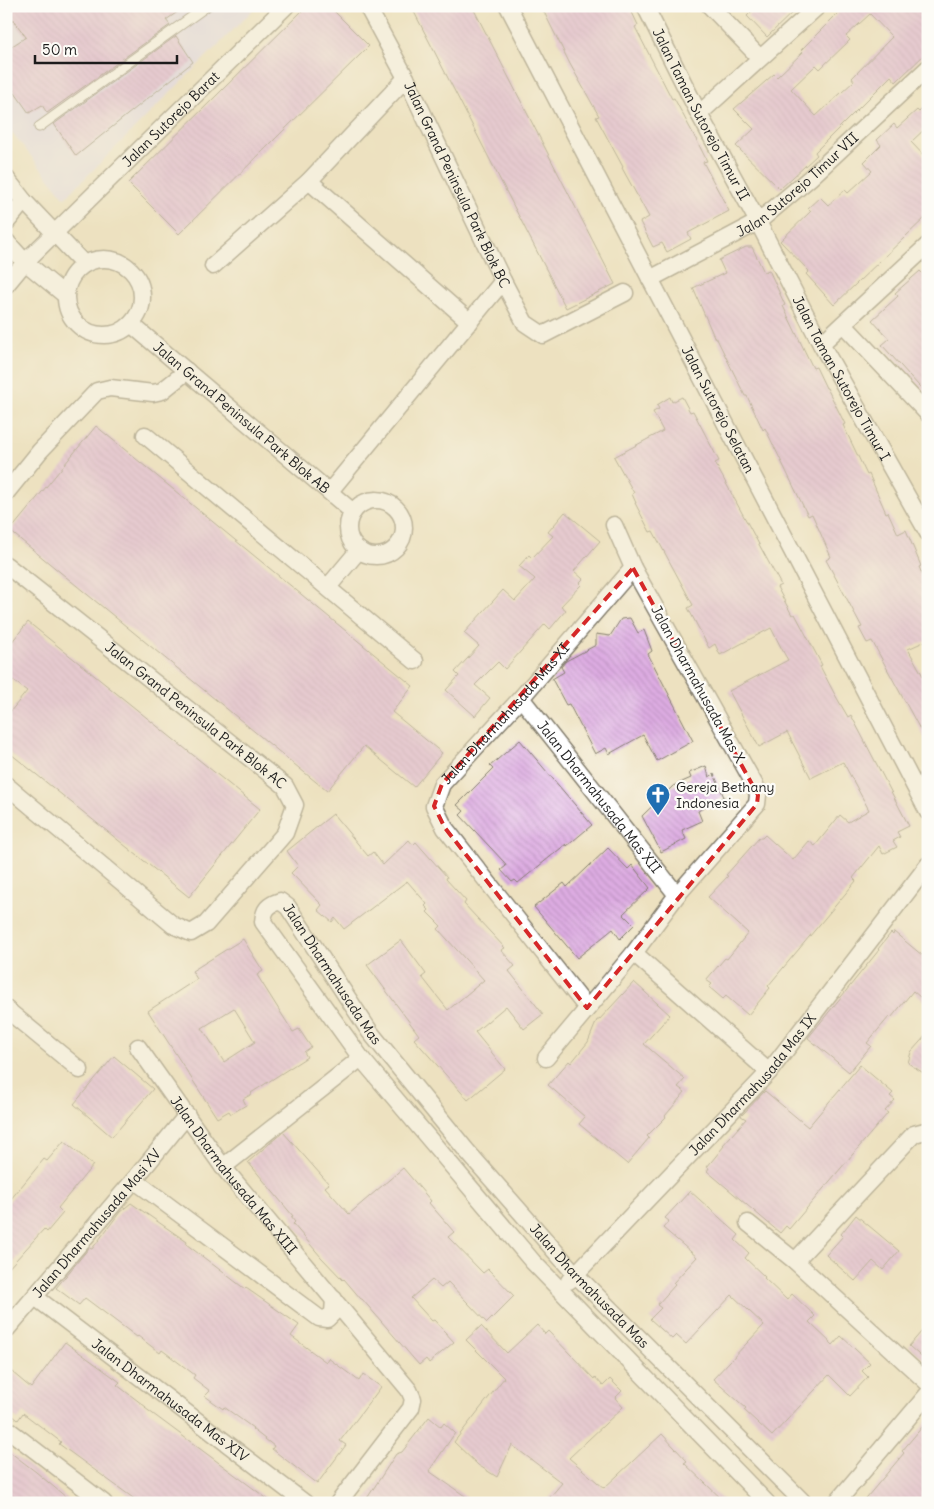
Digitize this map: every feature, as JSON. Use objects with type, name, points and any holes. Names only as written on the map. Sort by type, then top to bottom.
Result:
[{"type":"street","name":"Jalan Sutorejo Barat","points":[[6,285],[25,262],[286,6]]},
{"type":"street","name":"Jalan Grand Peninsula Park Blok BC","points":[[330,491],[503,281],[406,78],[367,6]]},
{"type":"street","name":"Jalan Sutorejo Selatan","points":[[508,6],[928,812]]},
{"type":"street","name":"Jalan Taman Sutorejo Timur II","points":[[646,6],[699,114],[758,222]]},
{"type":"street","points":[[710,6],[760,58]]},
{"type":"street","points":[[699,114],[818,6]]},
{"type":"street","name":"Jalan Sutorejo Timur VII","points":[[650,279],[758,222],[810,178],[928,68]]},
{"type":"street","points":[[213,266],[309,181],[406,78]]},
{"type":"street","points":[[6,178],[24,201],[84,264]]},
{"type":"street","points":[[309,181],[470,322]]},
{"type":"street","points":[[6,223],[24,201]]},
{"type":"street","name":"Jalan Taman Sutorejo Timur I","points":[[758,222],[821,344],[928,533]]},
{"type":"street","points":[[6,242],[25,262],[66,295]]},
{"type":"street","points":[[821,344],[925,254]]},
{"type":"street","points":[[96,259],[108,259],[120,262],[130,269],[142,290],[142,302],[138,314],[131,324],[120,332],[108,335],[95,334],[83,329],[73,320],[67,308],[66,295],[68,282],[75,271],[84,264],[96,259]]},
{"type":"street","points":[[503,281],[526,324],[543,335],[626,293]]},
{"type":"street","name":"Jalan Grand Peninsula Park Blok AB","points":[[131,324],[353,512]]},
{"type":"street","points":[[842,324],[928,414]]},
{"type":"street","points":[[6,494],[40,451],[97,391],[110,388],[153,393],[162,391],[187,371]]},
{"type":"street","points":[[145,435],[415,661]]},
{"type":"street","points":[[369,501],[388,502],[402,515],[405,525],[401,543],[395,550],[386,555],[367,555],[359,550],[349,536],[349,519],[353,512],[360,505],[369,501]]},
{"type":"street","name":"Jalan Dharmahusada Mas X","points":[[546,1058],[586,1008],[634,954],[678,895],[757,804],[758,795],[756,787],[633,568],[614,525]]},
{"type":"street","points":[[328,587],[359,550]]},
{"type":"street","name":"Jalan Grand Peninsula Park Blok AC","points":[[6,565],[285,786],[295,805],[285,833],[206,924],[191,934],[173,926],[6,785]]},
{"type":"street","name":"Jalan Dharmahusada Mas XI","points":[[586,1008],[446,828],[434,806],[442,784],[521,698],[633,568]]},
{"type":"street","name":"Jalan Dharmahusada Mas XII","points":[[521,698],[678,895]]},
{"type":"street","name":"Jalan Dharmahusada Mas IX","points":[[560,1289],[769,1072],[928,865]]},
{"type":"street","name":"Jalan Dharmahusada Mas","points":[[767,1503],[533,1262],[361,1058],[263,922],[264,912],[269,905],[280,901],[288,907],[370,1032],[466,1150],[576,1274],[804,1503]]},
{"type":"street","points":[[634,954],[769,1072]]},
{"type":"street","points":[[6,1009],[80,1070]]},
{"type":"street","name":"Jalan Dharmahusada Mas XIII","points":[[138,1047],[223,1167],[409,1390],[413,1399],[411,1408],[338,1503]]},
{"type":"street","points":[[223,1167],[361,1058]]},
{"type":"street","name":"Jalan Dharmahusada Masi XV","points":[[6,1330],[187,1115]]},
{"type":"street","points":[[794,1262],[914,1134],[925,1131],[928,1133]]},
{"type":"street","points":[[134,1180],[319,1318],[327,1319],[333,1313],[334,1299]]},
{"type":"street","points":[[748,1223],[928,1383]]},
{"type":"street","name":"Jalan Dharmahusada Mas XIV","points":[[35,1297],[305,1503]]},
{"type":"street","points":[[836,1503],[928,1394]]},
{"type":"street","points":[[6,1428],[104,1503]]},
{"type":"lane","points":[[39,127],[207,6]]},
{"type":"highlighted area","points":[[633,568],[758,795],[757,804],[587,1008],[445,828],[434,806],[442,784]]},
{"type":"shaded area","points":[[6,6],[257,6],[65,198],[6,125]]},
{"type":"building","points":[[6,6],[186,6],[166,20],[170,25],[47,113],[42,105],[29,113],[6,80],[6,50],[26,37],[6,10]]},
{"type":"building","points":[[307,6],[329,6],[369,46],[179,234],[128,183]]},
{"type":"building","points":[[411,6],[472,6],[615,284],[566,308]]},
{"type":"building","points":[[541,6],[629,6],[638,25],[635,27],[672,99],[674,98],[697,141],[707,161],[703,162],[729,211],[688,233],[691,239],[667,252],[662,243],[653,247],[640,222],[649,217],[622,168],[596,117],[599,116]]},
{"type":"building","points":[[757,6],[799,6],[767,37],[747,16]]},
{"type":"building","points":[[845,6],[920,6],[928,14],[928,51],[896,82],[891,76],[815,152],[817,155],[780,189],[736,146],[754,129],[734,109],[774,74],[777,77],[803,52],[801,50]],"holes":[[[870,14],[892,37],[852,78],[854,81],[816,116],[791,89],[816,65],[820,69],[850,40],[846,36]]]},
{"type":"building","points":[[176,36],[193,62],[76,156],[54,124]]},
{"type":"building","points":[[928,103],[928,126],[911,142],[928,160],[928,215],[834,305],[806,274],[809,271],[780,241],[811,211],[808,208],[820,197],[828,205],[845,190],[848,193],[872,171],[864,162],[881,145],[877,140],[894,124],[897,128]]},
{"type":"building","points":[[746,247],[752,247],[764,272],[769,270],[785,305],[783,306],[813,368],[816,367],[845,424],[843,425],[867,475],[869,474],[886,513],[888,512],[898,534],[906,530],[921,566],[919,567],[928,587],[928,640],[908,649],[928,685],[928,744],[872,641],[867,643],[859,628],[862,627],[826,560],[831,557],[812,514],[808,516],[765,428],[763,430],[717,339],[715,339],[693,288],[725,273],[719,260]]},
{"type":"building","points":[[920,271],[928,279],[928,396],[882,345],[889,339],[872,320],[898,296],[895,293]]},
{"type":"building","points":[[670,397],[672,402],[682,397],[690,412],[693,411],[719,461],[715,463],[781,585],[777,587],[792,615],[795,614],[822,665],[820,666],[834,693],[848,717],[851,715],[909,826],[897,832],[900,837],[893,841],[897,847],[883,854],[879,846],[853,878],[856,881],[768,986],[770,988],[748,1015],[726,996],[723,999],[709,987],[712,984],[706,980],[725,958],[727,959],[748,933],[708,897],[759,838],[765,835],[793,860],[809,841],[815,846],[840,815],[848,822],[869,810],[843,762],[811,778],[787,732],[759,747],[729,691],[788,660],[771,628],[720,655],[715,644],[709,648],[688,608],[693,605],[653,531],[650,532],[635,503],[632,494],[634,493],[614,457],[663,431],[653,412],[659,409],[657,405]]},
{"type":"building","points":[[96,426],[413,686],[392,712],[442,753],[414,787],[364,746],[327,791],[10,531]]},
{"type":"building","points":[[565,512],[600,541],[574,571],[583,579],[579,583],[581,585],[561,606],[566,610],[550,629],[545,624],[505,669],[498,662],[475,685],[490,698],[475,716],[446,690],[459,676],[455,672],[479,646],[464,633],[503,590],[515,601],[535,579],[519,566],[529,555],[532,558],[553,536],[548,532]]},
{"type":"building","points":[[630,618],[638,633],[644,630],[652,651],[648,654],[693,741],[657,761],[643,735],[609,754],[606,748],[595,754],[569,704],[566,705],[552,679],[564,672],[561,667],[566,661],[596,645],[596,634],[610,636],[621,619]]},
{"type":"building","points":[[28,622],[260,809],[189,897],[6,750],[6,717],[27,691],[6,675],[6,649]]},
{"type":"building","points":[[520,740],[592,825],[518,883],[515,880],[512,882],[501,870],[506,866],[504,862],[460,815],[464,811],[457,805],[493,769],[490,766]]},
{"type":"building","points":[[706,766],[709,777],[714,774],[724,797],[698,811],[702,821],[682,830],[686,839],[661,852],[642,816],[673,786],[691,778],[689,773]]},
{"type":"building","points":[[333,814],[368,856],[373,852],[383,865],[409,840],[413,845],[416,842],[466,901],[464,904],[505,948],[501,950],[515,966],[509,971],[543,1014],[524,1029],[506,1006],[475,1032],[505,1069],[468,1100],[414,1039],[419,1035],[367,965],[401,940],[426,974],[422,977],[448,1010],[484,980],[438,929],[441,926],[427,912],[429,910],[425,906],[427,904],[407,881],[344,929],[335,918],[332,922],[318,910],[322,905],[291,873],[298,866],[287,851]]},
{"type":"building","points":[[608,848],[628,869],[632,865],[650,888],[623,914],[634,925],[620,939],[613,929],[577,958],[534,907],[564,883],[567,887]]},
{"type":"building","points":[[894,932],[928,960],[928,1004],[913,991],[867,1043],[871,1046],[849,1072],[808,1038],[878,949]]},
{"type":"building","points":[[243,939],[263,971],[257,975],[293,1032],[299,1029],[311,1047],[304,1052],[307,1057],[243,1099],[246,1105],[231,1114],[229,1111],[217,1118],[148,1011],[197,979],[192,971]],"holes":[[[234,1008],[255,1042],[224,1062],[202,1028]]]},
{"type":"building","points":[[634,982],[670,1015],[644,1044],[685,1079],[678,1087],[685,1092],[666,1117],[647,1136],[649,1138],[627,1164],[579,1124],[585,1117],[548,1085],[569,1061],[571,1063],[588,1042],[597,1020]]},
{"type":"building","points":[[928,1033],[928,1076],[908,1063],[911,1052]]},
{"type":"building","points":[[114,1056],[153,1089],[112,1137],[74,1104]]},
{"type":"building","points":[[860,1065],[893,1093],[890,1096],[895,1100],[885,1111],[888,1113],[789,1229],[786,1226],[780,1233],[707,1171],[709,1168],[707,1167],[723,1145],[746,1119],[741,1116],[765,1091],[808,1127]]},
{"type":"building","points":[[283,1132],[329,1184],[325,1187],[349,1214],[403,1168],[454,1232],[448,1237],[483,1273],[488,1269],[514,1296],[487,1323],[448,1282],[441,1288],[432,1280],[411,1298],[454,1342],[429,1363],[426,1359],[419,1365],[293,1224],[295,1222],[291,1217],[293,1216],[248,1162]]},
{"type":"building","points":[[64,1141],[93,1165],[58,1208],[63,1213],[47,1232],[44,1229],[6,1271],[6,1205],[44,1159],[47,1161]]},
{"type":"building","points":[[690,1191],[739,1235],[735,1240],[749,1253],[745,1258],[764,1278],[787,1300],[792,1294],[815,1316],[809,1322],[833,1345],[841,1336],[870,1363],[862,1371],[868,1377],[850,1396],[829,1375],[772,1436],[744,1410],[746,1408],[713,1379],[764,1325],[732,1295],[686,1344],[676,1335],[672,1339],[650,1319],[661,1308],[657,1305],[675,1285],[673,1283],[697,1257],[663,1228],[669,1221],[665,1218]]},
{"type":"building","points":[[131,1203],[187,1242],[186,1244],[245,1289],[299,1325],[291,1336],[326,1362],[328,1358],[359,1381],[363,1374],[381,1387],[340,1441],[346,1445],[317,1484],[272,1449],[274,1446],[253,1428],[205,1396],[210,1391],[193,1378],[195,1375],[162,1350],[160,1353],[85,1298],[79,1305],[56,1288],[89,1248],[92,1249],[120,1212]]},
{"type":"building","points":[[856,1215],[899,1251],[883,1270],[873,1261],[855,1281],[826,1255],[843,1236],[841,1234]]},
{"type":"building","points":[[928,1324],[928,1363],[909,1346]]},
{"type":"building","points":[[537,1325],[545,1334],[548,1331],[603,1386],[610,1379],[622,1391],[615,1398],[623,1407],[569,1458],[604,1488],[662,1434],[687,1461],[684,1463],[726,1503],[545,1503],[562,1483],[512,1445],[497,1477],[478,1465],[454,1442],[504,1378],[466,1340],[481,1326],[507,1353]]},
{"type":"building","points":[[65,1342],[120,1382],[117,1385],[145,1408],[273,1503],[140,1503],[59,1444],[61,1442],[23,1413],[18,1420],[6,1410],[6,1367],[31,1388]]},
{"type":"building","points":[[429,1417],[441,1427],[444,1423],[455,1433],[429,1471],[475,1503],[364,1503],[396,1454],[402,1452]]},
{"type":"building","points":[[928,1420],[928,1503],[862,1503],[904,1453],[902,1451]]},
{"type":"building","points":[[6,1449],[36,1472],[73,1503],[6,1503]]},
{"type":"place","name":"Gereja Bethany Indonesia","points":[[658,816]]}]
